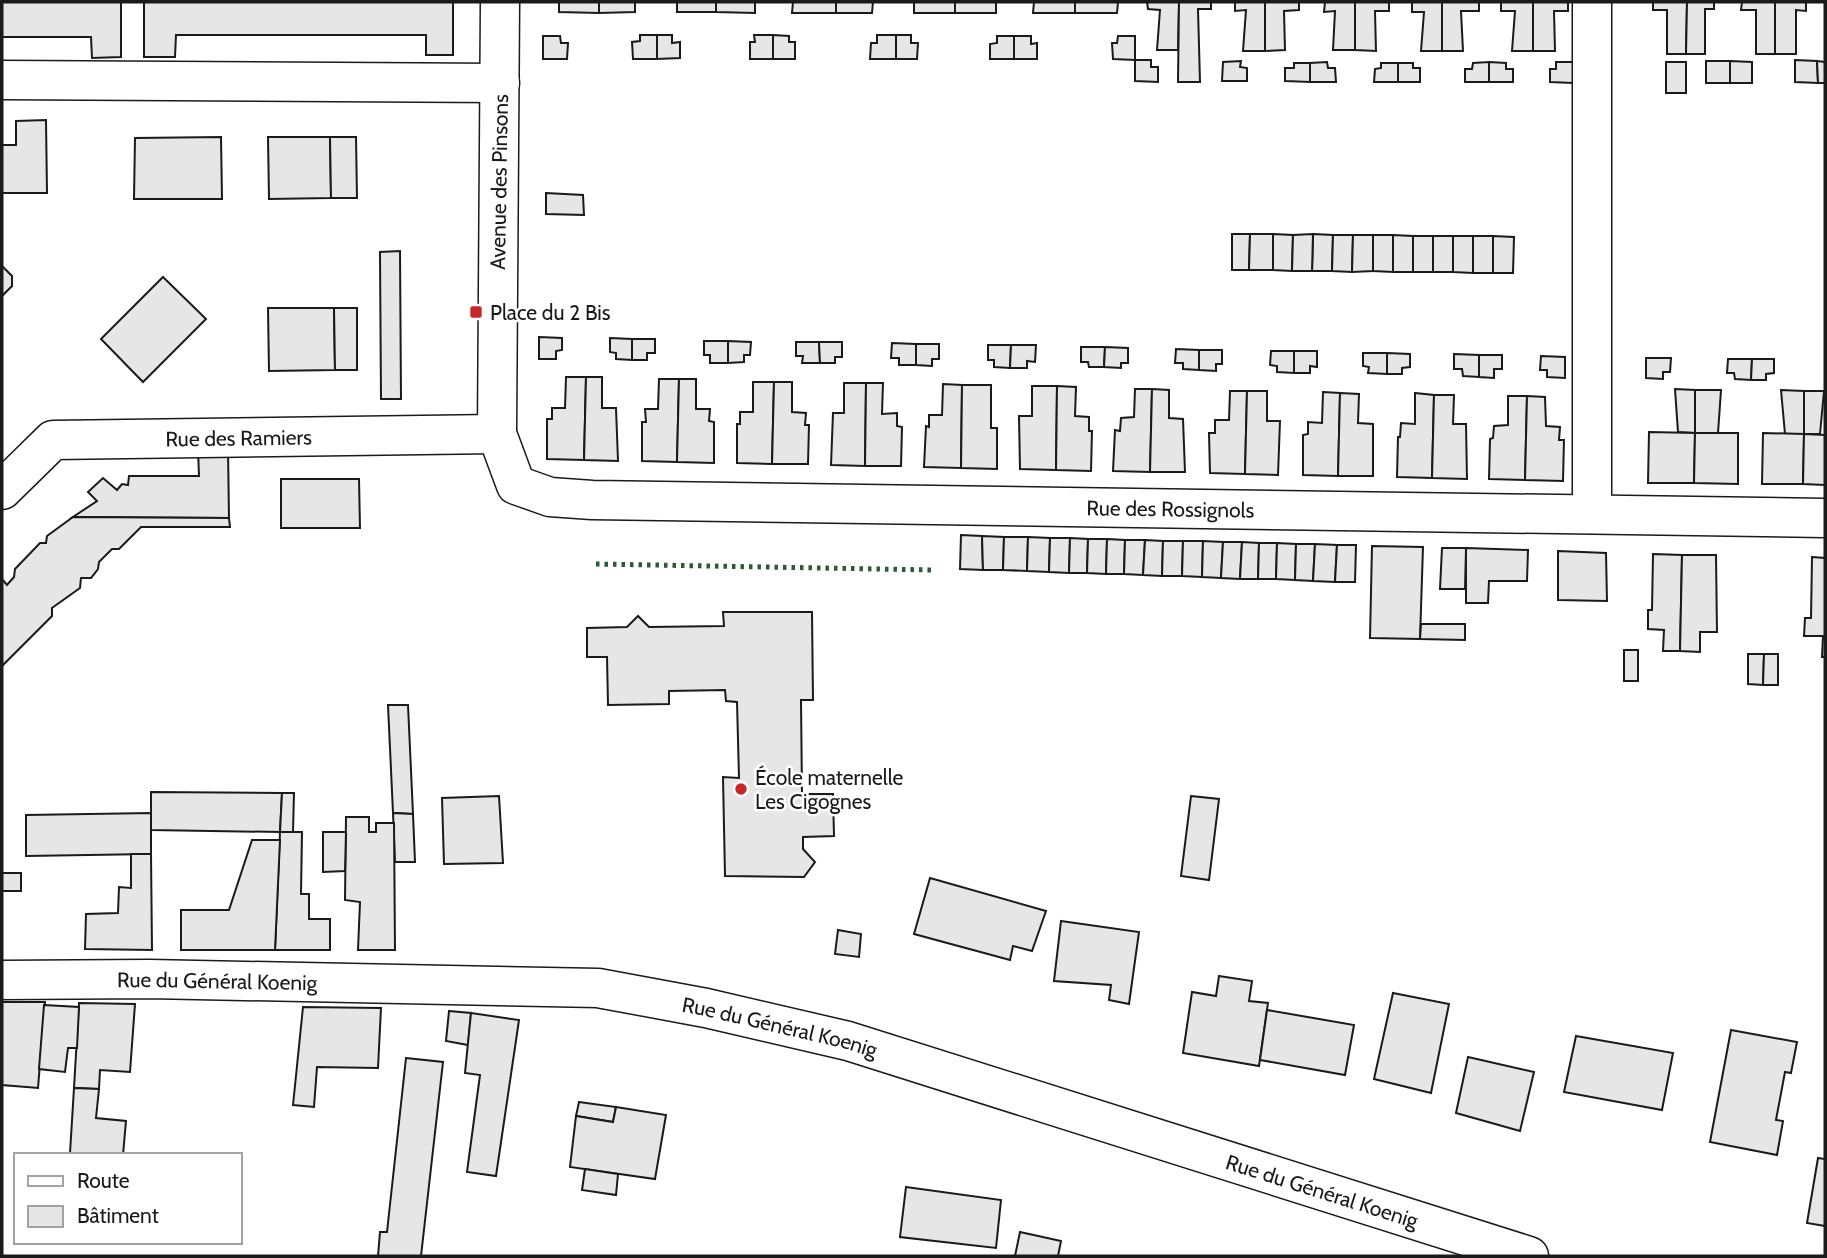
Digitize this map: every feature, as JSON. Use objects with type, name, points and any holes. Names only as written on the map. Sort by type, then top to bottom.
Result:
[{"type":"street","name":"Avenue des Pinsons","points":[[500,2],[497,434],[516,485]]},
{"type":"street","points":[[1592,2],[1592,514]]},
{"type":"street","points":[[2,80],[500,83]]},
{"type":"street","name":"Rue des Ramiers","points":[[2,490],[53,440],[497,434]]},
{"type":"street","name":"Rue des Rossignols","points":[[516,485],[550,497],[592,500],[1825,518]]},
{"type":"street","name":"Rue du Général Koenig","points":[[2,980],[149,979],[598,988],[848,1041],[1529,1256]]},
{"type":"building","points":[[2,2],[121,2],[121,57],[92,58],[91,37],[2,37]]},
{"type":"building","points":[[144,2],[453,2],[453,55],[426,55],[426,35],[176,35],[175,57],[144,57]]},
{"type":"building","points":[[559,2],[599,2],[599,13],[559,12]]},
{"type":"building","points":[[599,2],[635,2],[635,12],[599,13]]},
{"type":"building","points":[[677,2],[716,2],[716,12],[677,12]]},
{"type":"building","points":[[716,2],[755,2],[755,13],[716,12]]},
{"type":"building","points":[[793,2],[836,2],[836,13],[792,13]]},
{"type":"building","points":[[836,2],[873,2],[872,13],[836,13]]},
{"type":"building","points":[[914,2],[955,2],[955,13],[914,13]]},
{"type":"building","points":[[955,2],[996,2],[996,13],[955,13]]},
{"type":"building","points":[[1034,2],[1075,2],[1075,13],[1033,13]]},
{"type":"building","points":[[1075,2],[1118,2],[1117,13],[1075,13]]},
{"type":"building","points":[[1147,2],[1179,2],[1178,50],[1157,50],[1160,10],[1148,9]]},
{"type":"building","points":[[1179,2],[1211,2],[1211,9],[1198,9],[1200,82],[1178,82]]},
{"type":"building","points":[[1235,2],[1265,2],[1265,51],[1243,51],[1246,10],[1235,11]]},
{"type":"building","points":[[1265,2],[1299,2],[1299,10],[1284,11],[1285,50],[1265,51]]},
{"type":"building","points":[[1325,2],[1355,2],[1355,50],[1333,50],[1335,11],[1324,12]]},
{"type":"building","points":[[1355,2],[1389,2],[1389,11],[1375,11],[1376,51],[1355,50]]},
{"type":"building","points":[[1412,2],[1442,2],[1442,51],[1421,51],[1424,12],[1412,12]]},
{"type":"building","points":[[1442,2],[1479,2],[1479,11],[1461,11],[1463,51],[1442,51]]},
{"type":"building","points":[[1501,2],[1533,2],[1533,51],[1512,51],[1515,11],[1501,11]]},
{"type":"building","points":[[1533,2],[1568,2],[1568,11],[1554,11],[1555,51],[1533,51]]},
{"type":"building","points":[[1653,2],[1687,2],[1686,54],[1667,54],[1667,10],[1653,10]]},
{"type":"building","points":[[1687,2],[1714,2],[1714,9],[1705,9],[1705,54],[1686,54]]},
{"type":"building","points":[[1742,2],[1775,2],[1775,54],[1756,54],[1756,10],[1741,10]]},
{"type":"building","points":[[1775,2],[1806,2],[1806,11],[1796,10],[1796,54],[1775,54]]},
{"type":"building","points":[[640,35],[657,35],[657,59],[633,59],[632,42],[640,41]]},
{"type":"building","points":[[657,35],[672,35],[672,43],[680,42],[680,58],[657,59]]},
{"type":"building","points":[[754,35],[773,35],[773,59],[750,59],[750,42],[755,42]]},
{"type":"building","points":[[773,35],[789,36],[789,42],[795,42],[795,59],[773,59]]},
{"type":"building","points":[[877,35],[896,35],[896,59],[870,59],[871,43],[877,43]]},
{"type":"building","points":[[896,35],[911,35],[911,43],[918,43],[917,59],[896,59]]},
{"type":"building","points":[[543,36],[560,36],[561,43],[568,43],[567,59],[543,59]]},
{"type":"building","points":[[997,36],[1014,36],[1014,59],[990,59],[990,44],[997,43]]},
{"type":"building","points":[[1014,36],[1031,36],[1031,44],[1037,43],[1037,59],[1014,59]]},
{"type":"building","points":[[1118,36],[1135,36],[1135,60],[1113,59],[1112,43],[1117,43]]},
{"type":"building","points":[[1135,60],[1151,60],[1151,67],[1158,67],[1158,82],[1135,81]]},
{"type":"building","points":[[1795,60],[1817,61],[1818,83],[1795,82]]},
{"type":"building","points":[[1241,61],[1240,67],[1247,68],[1247,81],[1222,81],[1223,62]]},
{"type":"building","points":[[1706,61],[1730,61],[1730,83],[1706,83]]},
{"type":"building","points":[[1730,61],[1752,62],[1752,83],[1730,83]]},
{"type":"building","points":[[1817,61],[1825,62],[1825,83],[1818,83]]},
{"type":"building","points":[[1327,62],[1328,68],[1335,68],[1336,82],[1310,82],[1310,63]]},
{"type":"building","points":[[1489,62],[1506,63],[1506,69],[1513,69],[1513,82],[1489,82]]},
{"type":"building","points":[[1489,62],[1489,82],[1465,82],[1465,69],[1472,69],[1473,63]]},
{"type":"building","points":[[1556,62],[1574,62],[1573,83],[1550,82],[1550,69],[1556,69]]},
{"type":"building","points":[[1666,62],[1686,62],[1686,93],[1666,93]]},
{"type":"building","points":[[1294,63],[1310,63],[1310,82],[1285,81],[1285,68],[1294,68]]},
{"type":"building","points":[[1381,63],[1398,63],[1398,82],[1374,82],[1375,69],[1381,68]]},
{"type":"building","points":[[1398,63],[1413,63],[1413,68],[1420,68],[1420,82],[1398,82]]},
{"type":"building","points":[[46,120],[47,193],[2,193],[2,145],[16,145],[16,121]]},
{"type":"building","points":[[221,137],[222,199],[134,199],[135,138]]},
{"type":"building","points":[[268,137],[330,137],[331,198],[269,199]]},
{"type":"building","points":[[330,137],[356,137],[357,198],[331,198]]},
{"type":"building","points":[[546,193],[583,195],[584,215],[546,214]]},
{"type":"building","points":[[1232,234],[1250,234],[1249,270],[1232,270]]},
{"type":"building","points":[[1250,234],[1273,234],[1273,270],[1249,270]]},
{"type":"building","points":[[1273,234],[1293,235],[1292,271],[1273,270]]},
{"type":"building","points":[[1313,234],[1333,235],[1332,271],[1312,271]]},
{"type":"building","points":[[1313,234],[1312,271],[1292,271],[1293,235]]},
{"type":"building","points":[[1333,235],[1353,235],[1352,272],[1332,271]]},
{"type":"building","points":[[1353,235],[1373,235],[1373,271],[1352,272]]},
{"type":"building","points":[[1373,235],[1393,235],[1393,272],[1373,271]]},
{"type":"building","points":[[1393,235],[1413,236],[1413,272],[1393,272]]},
{"type":"building","points":[[1413,236],[1433,236],[1433,272],[1413,272]]},
{"type":"building","points":[[1433,236],[1453,236],[1453,272],[1433,272]]},
{"type":"building","points":[[1453,236],[1473,236],[1473,273],[1453,272]]},
{"type":"building","points":[[1473,236],[1493,236],[1493,273],[1473,273]]},
{"type":"building","points":[[1493,236],[1514,237],[1513,273],[1493,273]]},
{"type":"building","points":[[400,251],[401,399],[381,399],[380,252]]},
{"type":"building","points":[[2,266],[12,276],[12,286],[2,296]]},
{"type":"building","points":[[163,277],[206,319],[143,382],[101,339]]},
{"type":"building","points":[[268,308],[334,308],[335,370],[269,371]]},
{"type":"building","points":[[334,308],[357,308],[357,370],[335,370]]},
{"type":"building","points":[[539,337],[562,338],[562,350],[556,351],[556,359],[539,359]]},
{"type":"building","points":[[610,338],[632,339],[632,360],[616,359],[616,353],[610,352]]},
{"type":"building","points":[[632,339],[655,339],[655,353],[647,353],[647,360],[632,360]]},
{"type":"building","points":[[704,341],[728,341],[728,363],[710,363],[710,355],[704,355]]},
{"type":"building","points":[[728,341],[751,342],[750,355],[744,355],[744,362],[728,363]]},
{"type":"building","points":[[796,342],[819,342],[820,363],[802,363],[803,356],[796,356]]},
{"type":"building","points":[[819,342],[842,342],[842,357],[835,357],[835,363],[820,363]]},
{"type":"building","points":[[892,343],[916,344],[916,365],[899,365],[899,358],[891,358]]},
{"type":"building","points":[[916,344],[939,344],[939,359],[932,359],[932,366],[916,365]]},
{"type":"building","points":[[988,345],[1011,345],[1010,368],[994,367],[994,360],[988,360]]},
{"type":"building","points":[[1011,345],[1036,345],[1035,362],[1027,361],[1027,368],[1010,368]]},
{"type":"building","points":[[1081,347],[1105,347],[1104,367],[1089,367],[1088,362],[1081,362]]},
{"type":"building","points":[[1105,347],[1128,348],[1128,363],[1121,363],[1121,368],[1104,367]]},
{"type":"building","points":[[1176,349],[1199,350],[1199,370],[1183,369],[1183,363],[1175,363]]},
{"type":"building","points":[[1199,350],[1222,350],[1222,364],[1216,364],[1216,371],[1199,370]]},
{"type":"building","points":[[1271,351],[1294,351],[1294,373],[1277,372],[1277,366],[1270,365]]},
{"type":"building","points":[[1294,351],[1317,351],[1317,367],[1310,366],[1310,373],[1294,373]]},
{"type":"building","points":[[1363,353],[1387,353],[1387,374],[1368,373],[1369,367],[1363,366]]},
{"type":"building","points":[[1387,353],[1410,354],[1410,367],[1402,368],[1402,374],[1387,374]]},
{"type":"building","points":[[1454,354],[1479,355],[1479,377],[1463,376],[1462,369],[1454,369]]},
{"type":"building","points":[[1479,355],[1502,355],[1502,369],[1494,369],[1494,378],[1479,377]]},
{"type":"building","points":[[1541,356],[1565,357],[1565,378],[1547,377],[1547,370],[1540,370]]},
{"type":"building","points":[[1646,358],[1671,358],[1670,372],[1663,372],[1663,379],[1646,378]]},
{"type":"building","points":[[1728,359],[1752,359],[1751,380],[1735,379],[1734,373],[1727,373]]},
{"type":"building","points":[[1752,359],[1774,359],[1774,373],[1766,374],[1766,380],[1751,380]]},
{"type":"building","points":[[566,377],[586,377],[584,460],[547,459],[547,419],[552,419],[552,408],[565,408]]},
{"type":"building","points":[[586,377],[602,377],[602,408],[616,408],[618,461],[584,460]]},
{"type":"building","points":[[659,379],[679,379],[677,462],[642,461],[642,422],[646,422],[645,409],[658,409]]},
{"type":"building","points":[[679,379],[696,379],[696,409],[710,409],[709,421],[714,422],[714,463],[677,462]]},
{"type":"building","points":[[753,382],[774,382],[772,464],[737,463],[737,424],[740,424],[740,412],[753,412]]},
{"type":"building","points":[[774,382],[792,382],[792,412],[806,413],[805,425],[809,425],[808,464],[772,464]]},
{"type":"building","points":[[844,383],[866,383],[865,466],[831,465],[833,413],[844,413]]},
{"type":"building","points":[[866,383],[883,383],[882,414],[897,413],[897,426],[902,427],[901,466],[865,466]]},
{"type":"building","points":[[943,384],[962,385],[961,468],[924,467],[926,426],[929,427],[929,415],[942,415]]},
{"type":"building","points":[[962,385],[991,385],[991,428],[997,428],[997,469],[961,468]]},
{"type":"building","points":[[1032,386],[1057,386],[1056,470],[1020,469],[1019,416],[1032,416]]},
{"type":"building","points":[[1057,386],[1076,387],[1075,416],[1089,417],[1089,431],[1092,431],[1091,471],[1056,470]]},
{"type":"building","points":[[1135,389],[1152,389],[1150,472],[1113,471],[1115,430],[1120,431],[1121,418],[1134,417]]},
{"type":"building","points":[[1152,389],[1169,390],[1169,418],[1183,419],[1185,472],[1150,472]]},
{"type":"building","points":[[1675,389],[1695,390],[1695,433],[1678,432]]},
{"type":"building","points":[[1695,390],[1721,390],[1718,433],[1695,433]]},
{"type":"building","points":[[1781,390],[1804,391],[1804,434],[1785,434]]},
{"type":"building","points":[[1230,391],[1247,391],[1245,474],[1210,473],[1209,433],[1215,433],[1215,420],[1229,420]]},
{"type":"building","points":[[1247,391],[1267,391],[1267,421],[1280,421],[1278,475],[1245,474]]},
{"type":"building","points":[[1804,391],[1824,391],[1820,434],[1804,434]]},
{"type":"building","points":[[1323,392],[1340,393],[1338,476],[1303,475],[1303,435],[1308,434],[1308,422],[1322,423]]},
{"type":"building","points":[[1340,393],[1359,394],[1358,423],[1373,424],[1373,476],[1338,476]]},
{"type":"building","points":[[1415,393],[1434,395],[1432,478],[1397,477],[1401,423],[1415,424]]},
{"type":"building","points":[[1434,395],[1454,395],[1453,424],[1466,424],[1467,479],[1432,478]]},
{"type":"building","points":[[1508,396],[1527,396],[1525,480],[1489,479],[1490,439],[1493,438],[1494,426],[1508,425]]},
{"type":"building","points":[[1527,396],[1545,397],[1546,426],[1560,427],[1559,440],[1564,440],[1563,481],[1525,480]]},
{"type":"building","points":[[1649,432],[1695,433],[1694,483],[1648,483]]},
{"type":"building","points":[[1695,433],[1738,433],[1738,484],[1694,483]]},
{"type":"building","points":[[1763,433],[1804,434],[1803,484],[1762,484]]},
{"type":"building","points":[[1804,434],[1825,435],[1825,485],[1803,484]]},
{"type":"building","points":[[198,449],[228,449],[229,518],[73,517],[97,501],[88,492],[103,478],[117,490],[122,484],[128,485],[129,476],[199,476]]},
{"type":"building","points":[[281,479],[359,479],[360,528],[281,528]]},
{"type":"building","points":[[73,517],[229,518],[230,527],[141,527],[119,549],[112,549],[99,562],[98,569],[91,578],[81,578],[80,588],[52,608],[52,616],[2,666],[2,579],[7,585],[14,577],[15,569],[40,543],[46,543],[47,536]]},
{"type":"building","points":[[961,535],[982,536],[983,570],[960,569]]},
{"type":"building","points":[[982,536],[1004,537],[1003,570],[983,570]]},
{"type":"building","points":[[1004,537],[1028,537],[1027,571],[1003,570]]},
{"type":"building","points":[[1028,537],[1050,538],[1049,572],[1027,571]]},
{"type":"building","points":[[1050,538],[1070,538],[1069,573],[1049,572]]},
{"type":"building","points":[[1070,538],[1088,539],[1087,573],[1069,573]]},
{"type":"building","points":[[1088,539],[1107,539],[1106,574],[1087,573]]},
{"type":"building","points":[[1107,539],[1125,540],[1124,574],[1106,574]]},
{"type":"building","points":[[1125,540],[1145,540],[1143,575],[1124,574]]},
{"type":"building","points":[[1145,540],[1163,541],[1162,576],[1143,575]]},
{"type":"building","points":[[1163,541],[1183,541],[1182,576],[1162,576]]},
{"type":"building","points":[[1183,541],[1203,541],[1202,577],[1182,576]]},
{"type":"building","points":[[1203,541],[1223,542],[1221,578],[1202,577]]},
{"type":"building","points":[[1223,542],[1242,542],[1240,579],[1221,578]]},
{"type":"building","points":[[1242,542],[1259,543],[1258,579],[1240,579]]},
{"type":"building","points":[[1259,543],[1277,543],[1276,579],[1258,579]]},
{"type":"building","points":[[1277,543],[1296,544],[1295,580],[1276,579]]},
{"type":"building","points":[[1296,544],[1315,544],[1313,581],[1295,580]]},
{"type":"building","points":[[1315,544],[1337,545],[1335,582],[1313,581]]},
{"type":"building","points":[[1337,545],[1356,545],[1355,582],[1335,582]]},
{"type":"building","points":[[1372,546],[1423,547],[1420,639],[1370,638]]},
{"type":"building","points":[[1442,548],[1466,548],[1465,589],[1440,589]]},
{"type":"building","points":[[1466,548],[1528,550],[1527,581],[1489,581],[1488,603],[1466,603]]},
{"type":"building","points":[[1558,551],[1606,553],[1607,601],[1558,600]]},
{"type":"building","points":[[1653,554],[1682,555],[1680,651],[1663,651],[1664,630],[1648,629],[1648,610],[1652,610]]},
{"type":"building","points":[[1682,555],[1716,555],[1717,632],[1700,632],[1700,652],[1680,651]]},
{"type":"building","points":[[1812,557],[1825,558],[1825,657],[1822,657],[1823,636],[1804,636],[1805,618],[1811,618]]},
{"type":"building","points":[[723,612],[812,612],[813,700],[801,700],[802,794],[833,794],[834,836],[803,837],[803,849],[815,862],[804,877],[725,876],[723,777],[739,778],[737,702],[726,701],[725,690],[669,691],[669,704],[608,705],[607,657],[587,657],[587,628],[627,627],[638,616],[649,627],[724,626]]},
{"type":"building","points":[[1421,624],[1465,624],[1465,640],[1420,639]]},
{"type":"building","points":[[1624,650],[1638,650],[1638,681],[1624,681]]},
{"type":"building","points":[[1748,654],[1764,654],[1763,685],[1748,684]]},
{"type":"building","points":[[1764,654],[1778,654],[1778,685],[1763,685]]},
{"type":"building","points":[[388,705],[408,705],[413,814],[393,813]]},
{"type":"building","points":[[151,792],[282,793],[280,832],[151,830]]},
{"type":"building","points":[[282,793],[294,793],[293,832],[280,832]]},
{"type":"building","points":[[499,796],[503,863],[444,864],[442,798]]},
{"type":"building","points":[[1191,796],[1219,799],[1209,880],[1181,876]]},
{"type":"building","points":[[151,813],[151,854],[26,856],[26,815]]},
{"type":"building","points":[[393,813],[413,814],[415,862],[395,862]]},
{"type":"building","points":[[346,817],[369,817],[369,832],[376,832],[376,823],[394,823],[395,950],[358,950],[360,902],[345,900]]},
{"type":"building","points":[[280,832],[302,832],[301,894],[309,894],[309,919],[330,919],[330,950],[275,950]]},
{"type":"building","points":[[323,832],[346,832],[345,871],[323,872]]},
{"type":"building","points":[[252,840],[280,840],[275,950],[181,950],[181,910],[229,910]]},
{"type":"building","points":[[131,854],[151,854],[152,950],[85,949],[86,914],[118,913],[119,887],[131,888]]},
{"type":"building","points":[[2,873],[21,873],[21,891],[2,891]]},
{"type":"building","points":[[930,878],[1046,911],[1032,951],[1013,946],[1010,960],[914,934]]},
{"type":"building","points":[[1061,921],[1139,932],[1129,1004],[1109,1000],[1111,985],[1054,981]]},
{"type":"building","points":[[838,930],[861,934],[859,957],[835,954]]},
{"type":"building","points":[[1219,976],[1252,981],[1249,1001],[1268,1003],[1259,1066],[1183,1053],[1192,992],[1216,996]]},
{"type":"building","points":[[1393,993],[1449,1004],[1431,1093],[1374,1079]]},
{"type":"building","points":[[2,1002],[45,1002],[38,1088],[2,1085]]},
{"type":"building","points":[[79,1003],[135,1004],[130,1072],[100,1070],[99,1089],[74,1088]]},
{"type":"building","points":[[44,1005],[79,1007],[77,1048],[68,1048],[65,1072],[39,1069]]},
{"type":"building","points":[[303,1007],[381,1008],[378,1068],[317,1067],[314,1107],[293,1105]]},
{"type":"building","points":[[1267,1010],[1354,1025],[1345,1075],[1260,1060]]},
{"type":"building","points":[[449,1011],[471,1013],[468,1045],[446,1041]]},
{"type":"building","points":[[471,1013],[519,1020],[496,1176],[467,1172],[480,1075],[465,1073]]},
{"type":"building","points":[[1731,1030],[1797,1042],[1791,1073],[1785,1072],[1776,1120],[1783,1121],[1777,1155],[1710,1142]]},
{"type":"building","points":[[1576,1036],[1673,1053],[1662,1110],[1564,1092]]},
{"type":"building","points":[[1468,1057],[1534,1072],[1520,1131],[1456,1113]]},
{"type":"building","points":[[406,1058],[443,1062],[421,1256],[378,1256],[380,1232],[387,1232]]},
{"type":"building","points":[[74,1088],[99,1089],[96,1118],[126,1121],[123,1153],[70,1153]]},
{"type":"building","points":[[579,1102],[616,1107],[613,1122],[576,1116]]},
{"type":"building","points":[[616,1107],[666,1115],[655,1179],[570,1167],[576,1116],[613,1122]]},
{"type":"building","points":[[1818,1158],[1825,1159],[1825,1226],[1807,1223]]},
{"type":"building","points":[[585,1169],[618,1174],[616,1195],[582,1190]]},
{"type":"building","points":[[906,1187],[1001,1200],[996,1248],[900,1237]]},
{"type":"building","points":[[1020,1232],[1061,1241],[1058,1256],[1015,1256]]},
{"type":"hedge","points":[[596,564],[934,570]]},
{"type":"place","name":"Place du 2 Bis","points":[[476,312]]},
{"type":"place","name":"École maternelle Les Cigognes","points":[[741,789]]}]
